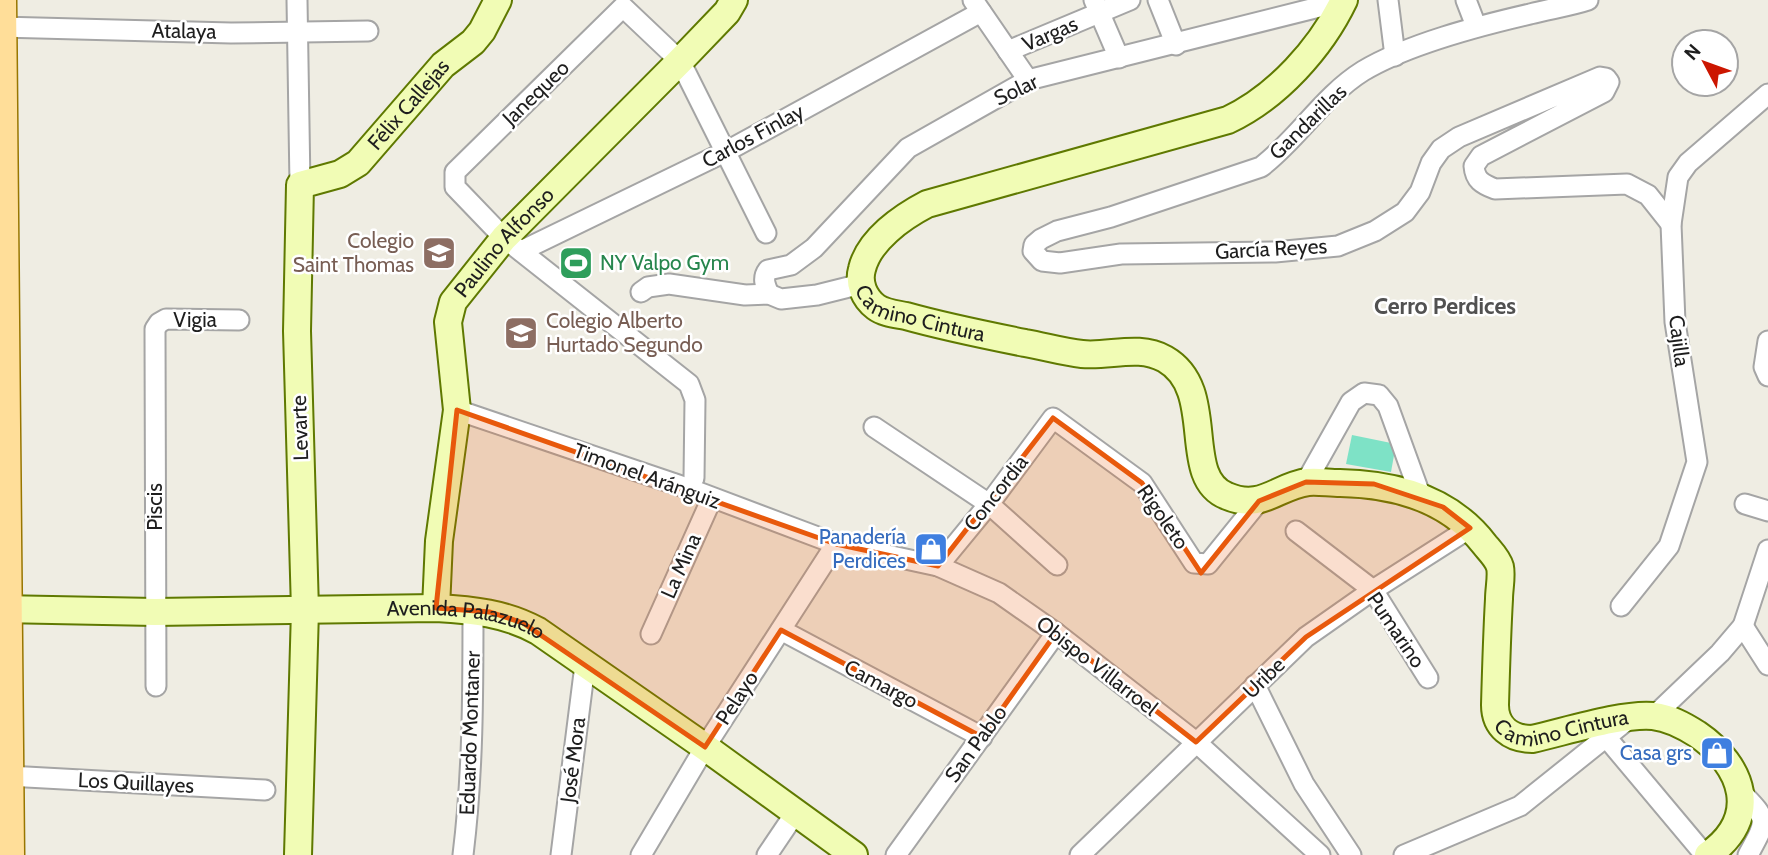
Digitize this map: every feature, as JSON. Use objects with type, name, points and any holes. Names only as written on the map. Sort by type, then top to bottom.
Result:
[{"type":"main road","name":"Félix Callejas","points":[[300,185],[340,174],[358,163],[443,65],[482,32],[498,0]]},
{"type":"main road","name":"Camino Cintura","points":[[1343,1],[1330,27],[1294,71],[1270,95],[1243,113],[1228,120],[927,204],[901,218],[883,234],[865,259],[860,275],[863,293],[875,306],[939,326],[1084,354],[1135,351],[1146,352],[1166,360],[1182,374],[1193,395],[1208,480],[1226,496],[1241,501],[1259,501],[1306,482],[1374,484],[1421,497],[1443,507],[1470,528],[1500,567],[1495,705],[1501,725],[1515,737],[1532,739],[1642,717],[1675,722],[1707,741],[1733,768],[1741,792]]},
{"type":"main road","name":"Paulino Alfonso","points":[[436,608],[439,541],[457,410],[448,322],[453,302],[512,245],[680,61],[736,4]]},
{"type":"main road","points":[[1,18],[3,609],[9,855]]},
{"type":"main road","name":"Levarte","points":[[299,855],[305,610],[298,331],[300,185]]},
{"type":"main road","name":"Avenida Palazuelo","points":[[3,609],[155,612],[436,608],[473,610],[508,617],[523,623],[705,747],[854,855]]},
{"type":"main road","points":[[1707,855],[1720,847],[1734,829],[1741,804],[1741,792]]},
{"type":"street","name":"Levarte","points":[[297,0],[300,185]]},
{"type":"street","name":"Vargas","points":[[1008,51],[1098,6],[1130,0]]},
{"type":"street","points":[[1158,0],[1176,45]]},
{"type":"street","points":[[1388,0],[1395,56]]},
{"type":"street","points":[[1466,0],[1476,26]]},
{"type":"street","name":"Gandarillas","points":[[1033,251],[1034,245],[1057,230],[1111,216],[1261,167],[1276,155],[1343,85],[1363,71],[1395,56],[1530,7],[1588,0]]},
{"type":"street","name":"Solar","points":[[769,294],[764,275],[768,270],[792,265],[814,248],[902,153],[1028,80],[1343,1]]},
{"type":"street","points":[[977,6],[1028,80]]},
{"type":"street","name":"Carlos Finlay","points":[[512,245],[727,151],[977,6]]},
{"type":"street","points":[[1098,6],[1119,58]]},
{"type":"street","name":"Janequeo","points":[[512,245],[454,187],[455,173],[624,8],[680,61]]},
{"type":"street","name":"Atalaya","points":[[1,18],[231,33],[368,31]]},
{"type":"street","points":[[680,61],[766,233]]},
{"type":"street","name":"García Reyes","points":[[1033,251],[1042,261],[1060,263],[1121,254],[1275,252],[1338,246],[1375,231],[1405,212],[1420,192],[1431,163],[1441,149],[1459,137],[1600,77],[1606,78],[1608,82],[1604,92],[1481,156],[1474,166],[1475,176],[1482,184],[1495,189],[1627,184],[1648,195],[1671,224]]},
{"type":"street","name":"Cajilla","points":[[1621,606],[1670,546],[1697,462],[1675,322],[1671,224],[1678,177],[1688,163],[1768,94]]},
{"type":"street","points":[[512,245],[689,383],[695,400],[694,478]]},
{"type":"street","points":[[641,292],[648,287],[669,284],[745,295],[769,294],[781,299],[800,298],[861,284]]},
{"type":"street","name":"Vigia","points":[[155,329],[166,319],[239,320]]},
{"type":"street","name":"Piscis","points":[[155,329],[156,686]]},
{"type":"street","points":[[1768,341],[1764,367],[1768,376]]},
{"type":"street","points":[[1306,482],[1351,402],[1364,393],[1378,395],[1388,406],[1421,497]]},
{"type":"street","name":"Timonel Aránguiz","points":[[457,410],[691,489],[836,544]]},
{"type":"street","name":"Rigoleto","points":[[1053,418],[1142,483],[1194,563],[1208,564],[1259,501]]},
{"type":"street","name":"Concordia","points":[[938,566],[989,504],[1053,418]]},
{"type":"street","points":[[874,427],[989,504],[1057,565]]},
{"type":"street","name":"La Mina","points":[[650,634],[712,499]]},
{"type":"street","points":[[1745,503],[1768,511]]},
{"type":"street","name":"Uribe","points":[[1080,855],[1306,637],[1470,528]]},
{"type":"street","name":"Pumarino","points":[[1296,531],[1373,590],[1428,678]]},
{"type":"street","name":"Obispo Villarroel","points":[[836,544],[938,566],[999,593],[1196,743],[1320,855]]},
{"type":"street","name":"Pelayo","points":[[641,855],[705,747],[836,544]]},
{"type":"street","points":[[1404,855],[1520,806],[1606,737],[1642,717],[1720,653],[1743,626],[1763,585],[1767,557]]},
{"type":"street","name":"Eduardo Montaner","points":[[463,855],[473,708],[473,610]]},
{"type":"street","points":[[1743,626],[1768,665]]},
{"type":"street","name":"Camargo","points":[[782,630],[982,737]]},
{"type":"street","name":"San Pablo","points":[[896,855],[1056,634]]},
{"type":"street","name":"José Mora","points":[[561,855],[585,665]]},
{"type":"street","points":[[1255,685],[1304,784],[1350,855]]},
{"type":"street","points":[[1606,737],[1707,855]]},
{"type":"street","name":"Los Quillayes","points":[[8,776],[265,790]]},
{"type":"street","points":[[1741,792],[1765,813],[1767,821],[1765,831],[1748,855]]},
{"type":"street","points":[[767,855],[796,813]]},
{"type":"highlighted area","points":[[457,410],[836,544],[938,566],[1053,418],[1142,483],[1201,573],[1259,501],[1306,482],[1374,484],[1443,507],[1470,528],[1306,637],[1196,742],[1056,633],[982,737],[781,630],[705,747],[523,623],[490,612],[436,608]]},
{"type":"green space","points":[[1352,435],[1396,444],[1391,472],[1346,464]]},
{"type":"place","name":"Colegio Saint Thomas","points":[[439,253]]},
{"type":"place","name":"NY Valpo Gym","points":[[576,263]]},
{"type":"place","name":"Colegio Alberto Hurtado Segundo","points":[[521,333]]},
{"type":"place","name":"Panadería Perdices","points":[[931,549]]},
{"type":"place","name":"Casa grs","points":[[1717,753]]},
{"type":"district","name":"Cerro Perdices","points":[[1445,306]]}]
